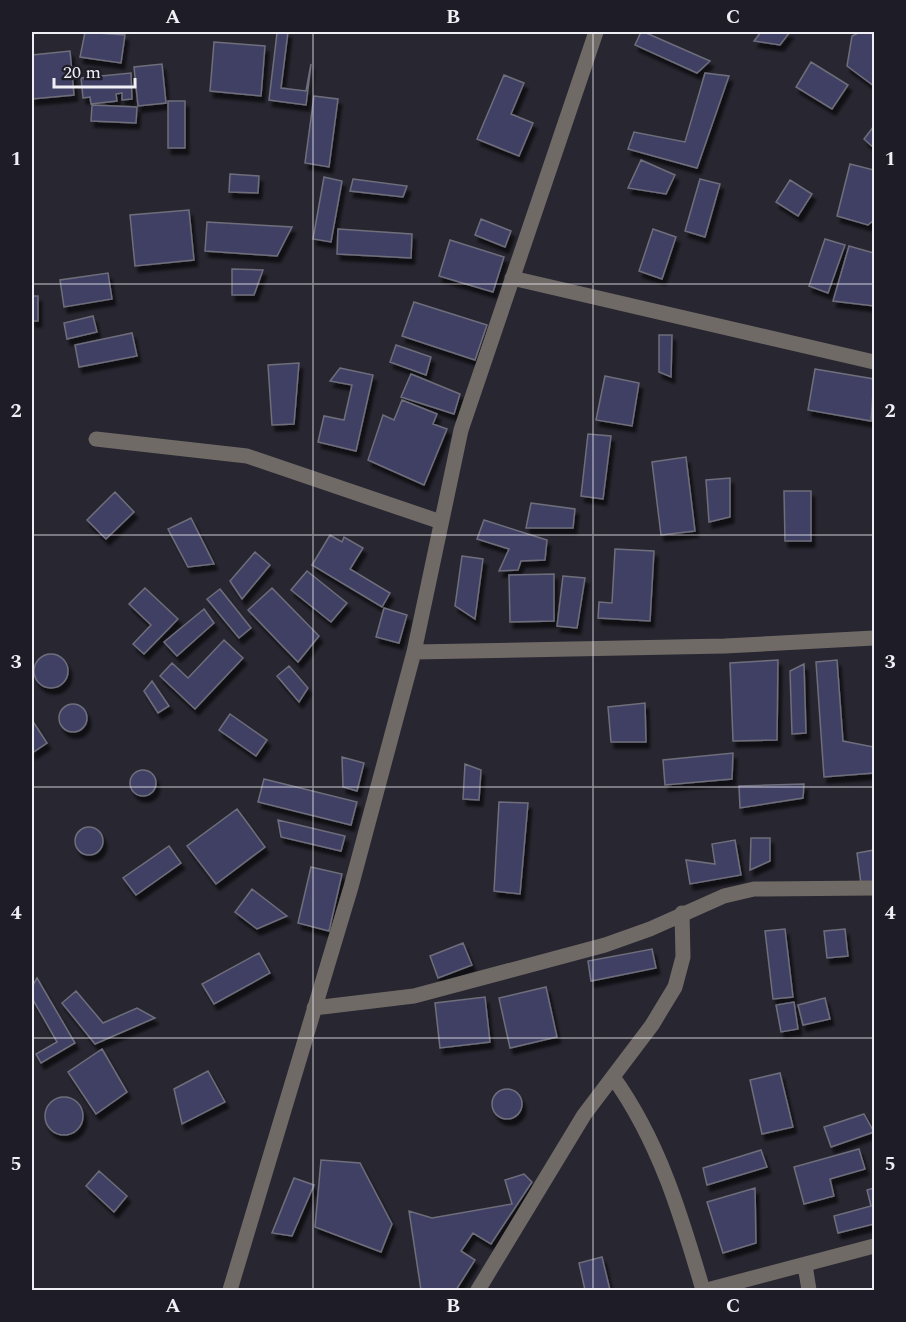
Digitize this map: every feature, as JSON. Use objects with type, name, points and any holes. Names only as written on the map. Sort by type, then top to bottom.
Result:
[{"type":"street","points":[[230,1290],[351,887],[414,652],[461,430],[596,32]]},
{"type":"street","points":[[512,278],[874,362]]},
{"type":"street","points":[[96,439],[247,456],[441,522]]},
{"type":"street","points":[[414,652],[725,646],[874,638]]},
{"type":"street","points":[[314,1008],[414,996],[605,945],[650,929],[724,896],[754,889],[874,888]]},
{"type":"street","points":[[478,1290],[584,1115],[652,1025],[675,987],[683,957],[682,913]]},
{"type":"street","points":[[613,1077],[635,1108],[658,1157],[679,1209],[705,1290],[874,1246]]},
{"type":"street","points":[[805,1265],[809,1290]]},
{"type":"building","points":[[85,32],[125,35],[121,63],[80,57]]},
{"type":"building","points":[[288,32],[281,88],[306,91],[311,64],[306,105],[269,100],[277,33]]},
{"type":"building","points":[[641,32],[710,61],[697,73],[635,45]]},
{"type":"building","points":[[761,32],[790,32],[780,45],[754,41]]},
{"type":"building","points":[[860,32],[874,32],[874,86],[847,66],[852,36]]},
{"type":"building","points":[[214,42],[265,46],[261,96],[210,91]]},
{"type":"building","points":[[70,51],[74,95],[32,99],[32,55]]},
{"type":"building","points":[[811,62],[848,85],[832,109],[796,87]]},
{"type":"building","points":[[162,64],[166,103],[138,106],[134,67]]},
{"type":"building","points":[[131,73],[132,99],[122,100],[122,93],[116,94],[117,101],[91,104],[90,97],[83,98],[81,78]]},
{"type":"building","points":[[705,73],[729,76],[697,168],[628,149],[634,132],[685,142]]},
{"type":"building","points":[[504,75],[524,83],[511,114],[533,123],[519,156],[477,139]]},
{"type":"building","points":[[314,96],[338,99],[329,167],[305,163]]},
{"type":"building","points":[[168,101],[185,101],[185,148],[168,148]]},
{"type":"building","points":[[92,105],[137,107],[136,123],[91,121]]},
{"type":"building","points":[[874,126],[874,148],[864,139]]},
{"type":"building","points":[[641,160],[675,175],[666,194],[628,188]]},
{"type":"building","points":[[850,164],[874,170],[874,220],[868,225],[837,216]]},
{"type":"building","points":[[230,174],[259,176],[258,193],[229,192]]},
{"type":"building","points":[[324,177],[342,181],[331,242],[313,239]]},
{"type":"building","points":[[353,179],[407,186],[403,197],[350,191]]},
{"type":"building","points":[[700,179],[720,184],[705,237],[685,231]]},
{"type":"building","points":[[790,180],[812,194],[798,216],[776,202]]},
{"type":"building","points":[[189,210],[194,260],[135,266],[130,215]]},
{"type":"building","points":[[481,219],[511,231],[505,247],[475,235]]},
{"type":"building","points":[[207,222],[292,227],[277,256],[205,251]]},
{"type":"building","points":[[338,229],[412,234],[411,258],[337,254]]},
{"type":"building","points":[[653,229],[676,237],[662,279],[639,271]]},
{"type":"building","points":[[825,239],[845,245],[828,293],[809,286]]},
{"type":"building","points":[[450,240],[504,257],[493,292],[439,276]]},
{"type":"building","points":[[849,246],[874,253],[874,306],[833,301]]},
{"type":"building","points":[[232,269],[263,270],[254,295],[232,295]]},
{"type":"building","points":[[108,273],[112,299],[64,307],[60,280]]},
{"type":"building","points":[[32,296],[38,296],[38,321],[32,321]]},
{"type":"building","points":[[414,302],[487,325],[475,360],[402,336]]},
{"type":"building","points":[[93,316],[97,332],[67,339],[64,323]]},
{"type":"building","points":[[132,333],[137,356],[79,367],[75,345]]},
{"type":"building","points":[[659,335],[672,335],[671,377],[659,372]]},
{"type":"building","points":[[396,345],[431,357],[426,375],[390,362]]},
{"type":"building","points":[[299,363],[294,424],[272,425],[268,365]]},
{"type":"building","points":[[340,368],[373,375],[356,451],[318,442],[324,416],[344,420],[352,385],[330,381]]},
{"type":"building","points":[[815,369],[874,379],[871,421],[808,410]]},
{"type":"building","points":[[411,374],[460,394],[454,414],[401,397]]},
{"type":"building","points":[[605,376],[639,383],[632,426],[596,420]]},
{"type":"building","points":[[402,400],[437,414],[433,424],[447,429],[424,485],[368,460],[383,415],[394,420]]},
{"type":"building","points":[[588,434],[611,436],[603,499],[581,496]]},
{"type":"building","points":[[686,457],[695,531],[661,535],[652,462]]},
{"type":"building","points":[[730,478],[730,517],[709,522],[706,480]]},
{"type":"building","points":[[784,491],[811,491],[811,541],[785,541]]},
{"type":"building","points":[[115,492],[134,512],[106,539],[87,520]]},
{"type":"building","points":[[531,503],[575,509],[573,528],[526,528]]},
{"type":"building","points":[[191,518],[214,564],[188,567],[168,529]]},
{"type":"building","points":[[484,520],[547,540],[545,560],[521,561],[518,570],[499,571],[509,549],[477,539]]},
{"type":"building","points":[[330,535],[342,542],[344,537],[363,548],[350,569],[390,593],[382,607],[312,565]]},
{"type":"building","points":[[615,549],[654,551],[650,621],[598,618],[599,602],[612,603]]},
{"type":"building","points":[[255,552],[270,565],[242,599],[230,581]]},
{"type":"building","points":[[462,556],[483,559],[475,619],[455,606]]},
{"type":"building","points":[[307,571],[347,603],[331,622],[291,590]]},
{"type":"building","points":[[554,574],[554,621],[510,622],[509,575]]},
{"type":"building","points":[[563,576],[585,578],[577,628],[557,626]]},
{"type":"building","points":[[145,588],[178,619],[144,654],[133,644],[151,625],[129,604]]},
{"type":"building","points":[[272,588],[319,636],[298,662],[248,610]]},
{"type":"building","points":[[220,589],[251,628],[239,638],[207,599]]},
{"type":"building","points":[[384,608],[407,615],[399,643],[376,637]]},
{"type":"building","points":[[204,609],[214,623],[177,656],[164,642]]},
{"type":"building","points":[[224,640],[243,658],[195,709],[160,676],[172,663],[188,678]]},
{"type":"building","points":[[51,654],[63,659],[68,671],[63,683],[51,688],[39,683],[34,671],[39,659]]},
{"type":"building","points":[[778,660],[777,740],[733,741],[730,663]]},
{"type":"building","points":[[837,660],[843,741],[874,747],[874,773],[824,777],[816,662]]},
{"type":"building","points":[[804,664],[806,733],[792,734],[790,671]]},
{"type":"building","points":[[289,666],[308,688],[299,702],[277,676]]},
{"type":"building","points":[[152,681],[169,706],[158,713],[144,691]]},
{"type":"building","points":[[645,703],[646,742],[611,742],[608,707]]},
{"type":"building","points":[[73,704],[83,708],[87,718],[83,728],[73,732],[63,728],[59,718],[63,708]]},
{"type":"building","points":[[230,714],[267,740],[256,756],[219,730]]},
{"type":"building","points":[[32,720],[47,743],[32,753]]},
{"type":"building","points":[[733,753],[732,779],[665,785],[663,760]]},
{"type":"building","points":[[342,757],[364,763],[357,791],[343,787]]},
{"type":"building","points":[[465,764],[481,770],[479,800],[463,799]]},
{"type":"building","points":[[143,770],[152,774],[156,783],[152,792],[143,796],[134,792],[130,783],[134,774]]},
{"type":"building","points":[[264,779],[357,802],[351,825],[258,802]]},
{"type":"building","points":[[804,784],[803,798],[740,808],[739,786]]},
{"type":"building","points":[[499,802],[528,803],[520,894],[494,891]]},
{"type":"building","points":[[237,809],[265,847],[216,884],[187,846]]},
{"type":"building","points":[[278,820],[345,836],[341,851],[281,837]]},
{"type":"building","points":[[89,827],[99,831],[103,841],[99,851],[89,855],[79,851],[75,841],[79,831]]},
{"type":"building","points":[[751,838],[770,838],[770,861],[750,870]]},
{"type":"building","points":[[735,840],[741,875],[690,884],[686,860],[715,864],[712,844]]},
{"type":"building","points":[[169,846],[181,863],[136,895],[123,878]]},
{"type":"building","points":[[874,850],[874,882],[861,884],[857,853]]},
{"type":"building","points":[[311,867],[342,874],[329,931],[298,923]]},
{"type":"building","points":[[252,889],[287,916],[257,929],[235,912]]},
{"type":"building","points":[[785,929],[793,997],[773,999],[765,931]]},
{"type":"building","points":[[845,929],[848,956],[827,958],[824,931]]},
{"type":"building","points":[[463,943],[472,965],[438,978],[430,956]]},
{"type":"building","points":[[652,949],[656,968],[591,981],[588,961]]},
{"type":"building","points":[[259,953],[270,973],[214,1004],[202,984]]},
{"type":"building","points":[[37,978],[75,1043],[41,1063],[36,1054],[57,1042],[32,998],[32,987]]},
{"type":"building","points":[[546,987],[557,1037],[510,1048],[499,998]]},
{"type":"building","points":[[76,991],[103,1023],[137,1008],[155,1018],[95,1044],[62,1003]]},
{"type":"building","points":[[485,997],[490,1042],[440,1048],[435,1003]]},
{"type":"building","points":[[825,998],[830,1019],[803,1025],[798,1005]]},
{"type":"building","points":[[794,1002],[798,1029],[781,1032],[776,1005]]},
{"type":"building","points":[[102,1049],[127,1092],[96,1114],[68,1072]]},
{"type":"building","points":[[208,1071],[225,1102],[182,1124],[174,1089]]},
{"type":"building","points":[[780,1073],[793,1127],[762,1134],[750,1080]]},
{"type":"building","points":[[507,1089],[518,1093],[522,1104],[518,1115],[507,1119],[496,1115],[492,1104],[496,1093]]},
{"type":"building","points":[[64,1097],[77,1103],[83,1116],[77,1129],[64,1135],[51,1129],[45,1116],[51,1103]]},
{"type":"building","points":[[864,1114],[874,1132],[831,1147],[824,1127]]},
{"type":"building","points":[[859,1149],[865,1169],[830,1179],[834,1196],[804,1204],[794,1167]]},
{"type":"building","points":[[761,1150],[767,1167],[707,1185],[703,1168]]},
{"type":"building","points":[[321,1160],[360,1163],[392,1224],[381,1252],[315,1227]]},
{"type":"building","points":[[99,1171],[127,1196],[114,1212],[86,1186]]},
{"type":"building","points":[[524,1174],[532,1182],[491,1244],[473,1233],[461,1251],[475,1260],[456,1290],[421,1290],[409,1211],[432,1218],[512,1204],[505,1180]]},
{"type":"building","points":[[294,1178],[314,1185],[292,1236],[272,1233]]},
{"type":"building","points":[[755,1188],[756,1243],[723,1253],[707,1202]]},
{"type":"building","points":[[874,1188],[874,1224],[838,1233],[834,1216],[871,1206],[867,1190]]},
{"type":"building","points":[[602,1257],[610,1290],[585,1290],[579,1263]]}]
